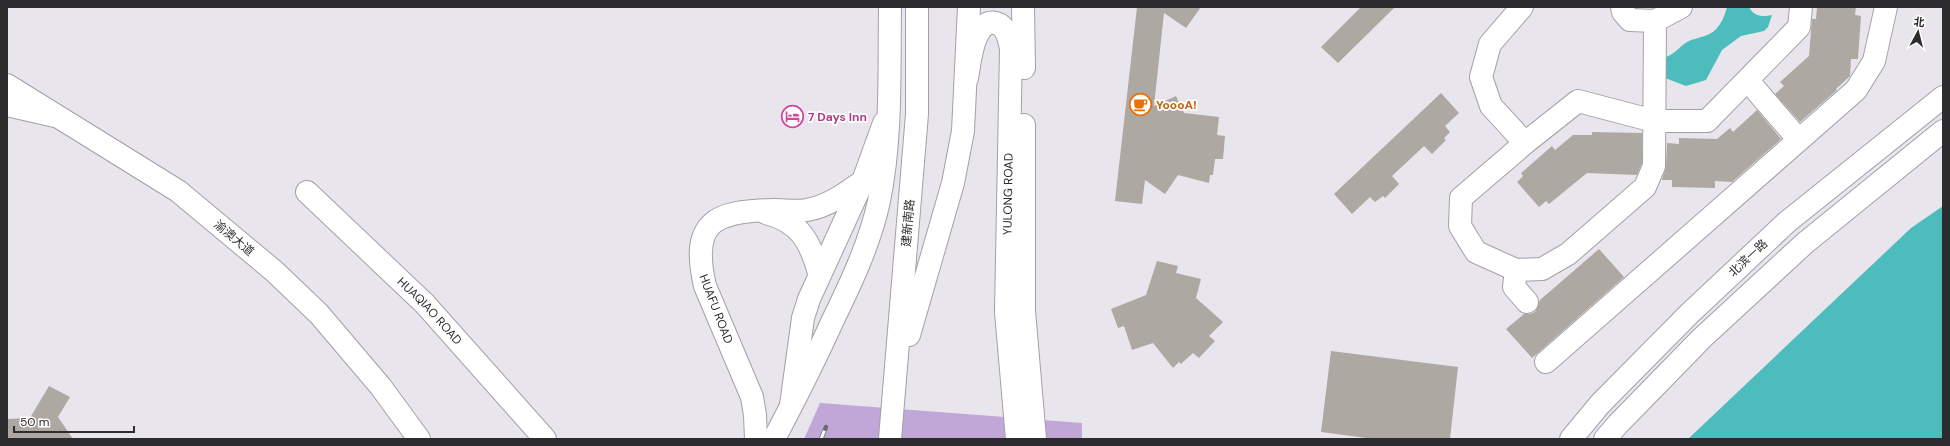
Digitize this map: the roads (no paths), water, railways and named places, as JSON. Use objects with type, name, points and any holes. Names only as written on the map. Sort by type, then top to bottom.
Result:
[{"type":"main road","points":[[774,439],[854,278],[868,240],[879,201],[886,157],[889,109],[890,7]]},
{"type":"main road","name":"建新南路","points":[[890,439],[917,114],[917,7]]},
{"type":"main road","points":[[896,380],[953,183],[963,131],[967,78],[969,7]]},
{"type":"main road","name":"YULONG ROAD","points":[[1023,7],[1024,310],[1035,439]]},
{"type":"main road","points":[[1522,7],[1490,44],[1481,77],[1491,106],[1525,143]]},
{"type":"main road","points":[[1622,7],[1623,12],[1630,20],[1655,21],[1681,7]]},
{"type":"main road","points":[[1655,21],[1654,121],[1654,166],[1645,187],[1568,254],[1542,269],[1516,270],[1476,252],[1460,226],[1461,198],[1525,143],[1578,101],[1654,121],[1707,121],[1748,81],[1799,27],[1801,7]]},
{"type":"main road","points":[[1546,362],[1799,140],[1830,111],[1856,90],[1874,61],[1886,7]]},
{"type":"main road","name":"YULONG ROAD","points":[[967,78],[976,36],[981,28],[989,23],[998,24],[1004,28],[1008,35],[1011,49],[1006,312],[1018,439]]},
{"type":"main road","points":[[1748,81],[1799,140]]},
{"type":"main road","name":"渝澳大道","points":[[7,85],[178,191],[274,271],[319,314],[381,387],[419,439]]},
{"type":"main road","name":"北滨一路","points":[[1571,439],[1600,404],[1688,314],[1787,222],[1943,97]]},
{"type":"main road","points":[[7,105],[60,117]]},
{"type":"main road","points":[[790,408],[803,318],[819,273],[844,225],[863,181],[889,109]]},
{"type":"main road","points":[[1605,439],[1702,338],[1805,243],[1943,131]]},
{"type":"main road","name":"HUAFU ROAD","points":[[756,439],[755,415],[752,397],[705,286],[701,254],[703,237],[711,223],[724,215],[755,211],[806,210],[823,206],[839,198],[863,181]]},
{"type":"main road","name":"HUAQIAO ROAD","points":[[307,192],[424,304],[545,439]]},
{"type":"main road","name":"HUAFU ROAD","points":[[755,211],[776,216],[799,230],[813,250],[819,273]]},
{"type":"main road","points":[[1516,270],[1514,287],[1527,302]]},
{"type":"water","points":[[1727,7],[1749,7],[1753,13],[1759,16],[1772,15],[1768,27],[1764,31],[1741,36],[1722,50],[1706,80],[1686,86],[1665,78],[1666,57],[1687,42],[1710,34],[1714,31],[1722,20]]},
{"type":"water","points":[[1943,206],[1943,439],[1688,439],[1911,228]]},
{"type":"railway","points":[[821,439],[826,427]]},
{"type":"place","name":"YoooA!","points":[[1140,105]]},
{"type":"place","name":"7 Days Inn","points":[[793,117]]}]
